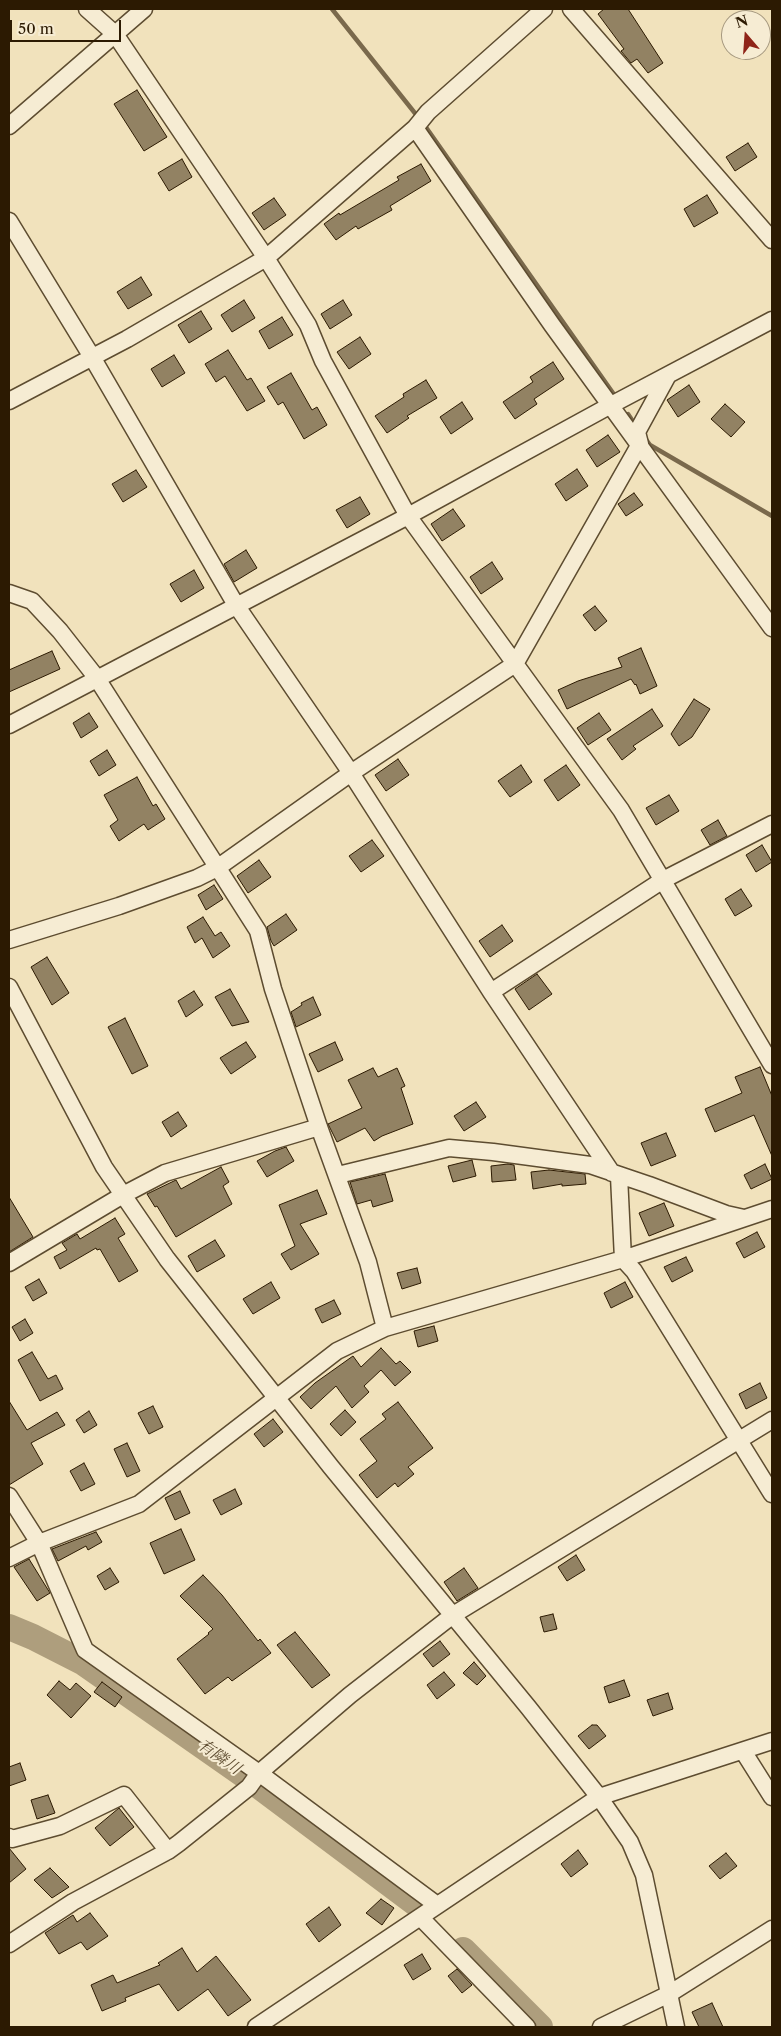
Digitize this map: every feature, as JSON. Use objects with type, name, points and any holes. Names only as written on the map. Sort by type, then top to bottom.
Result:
[{"type":"street","points":[[87,9],[114,34],[266,258],[308,324],[323,360],[408,516],[620,810],[770,1056]]},
{"type":"street","points":[[9,126],[144,9]]},
{"type":"street","points":[[9,401],[127,339],[266,258],[416,127],[428,112],[544,9]]},
{"type":"street","points":[[571,9],[771,233]]},
{"type":"street","points":[[416,127],[552,325],[611,405],[640,434],[772,628]]},
{"type":"street","points":[[9,221],[92,357],[236,605],[351,773],[491,992],[616,1174],[623,1259],[634,1271],[772,1494]]},
{"type":"street","points":[[9,725],[96,677],[408,516],[772,320]]},
{"type":"street","points":[[9,940],[120,906],[198,878],[217,868],[351,773],[515,664],[640,434],[666,377]]},
{"type":"street","points":[[9,593],[32,600],[60,631],[96,677],[258,931],[273,989],[319,1127],[368,1262],[385,1328]]},
{"type":"street","points":[[491,992],[663,880],[772,824]]},
{"type":"street","points":[[9,987],[104,1167],[189,1289],[599,1797],[630,1842],[644,1875],[676,2027]]},
{"type":"street","points":[[9,1263],[123,1195],[165,1173],[319,1127]]},
{"type":"street","points":[[338,1175],[449,1148],[590,1166],[726,1214],[744,1218]]},
{"type":"street","points":[[9,1558],[39,1543],[139,1504],[278,1398],[337,1350],[385,1328],[623,1259],[772,1209]]},
{"type":"street","points":[[9,1944],[73,1902],[168,1851],[350,1695],[453,1615],[739,1442],[772,1420]]},
{"type":"street","points":[[9,1496],[39,1543],[85,1650],[255,1778],[437,1905]]},
{"type":"street","points":[[256,2027],[599,1797],[772,1741]]},
{"type":"street","points":[[743,1750],[772,1797]]},
{"type":"street","points":[[9,1837],[12,1839],[60,1826],[124,1795],[168,1851]]},
{"type":"street","points":[[420,1917],[527,2027]]},
{"type":"street","points":[[601,2027],[669,1994],[772,1929]]},
{"type":"building","points":[[604,9],[628,9],[663,63],[648,73],[637,59],[631,63],[621,51],[624,49],[598,14]]},
{"type":"building","points":[[137,90],[167,137],[144,151],[114,104]]},
{"type":"building","points":[[748,143],[757,157],[735,171],[726,157]]},
{"type":"building","points":[[182,159],[192,177],[169,191],[158,173]]},
{"type":"building","points":[[421,164],[431,181],[390,206],[392,210],[358,229],[356,226],[336,240],[324,224],[339,213],[340,215],[399,180],[397,177]]},
{"type":"building","points":[[707,195],[718,213],[694,227],[684,209]]},
{"type":"building","points":[[274,198],[286,215],[264,230],[252,213]]},
{"type":"building","points":[[141,277],[152,295],[128,309],[117,292]]},
{"type":"building","points":[[244,300],[255,318],[232,332],[221,315]]},
{"type":"building","points":[[343,300],[352,315],[330,329],[321,314]]},
{"type":"building","points":[[201,311],[212,329],[189,343],[178,325]]},
{"type":"building","points":[[282,317],[293,335],[269,349],[259,331]]},
{"type":"building","points":[[360,337],[371,354],[349,369],[337,352]]},
{"type":"building","points":[[228,350],[247,380],[251,378],[265,401],[247,411],[225,376],[216,382],[205,364]]},
{"type":"building","points":[[174,355],[185,373],[162,387],[151,369]]},
{"type":"building","points":[[553,362],[564,379],[534,399],[537,404],[515,419],[503,402],[533,382],[530,377]]},
{"type":"building","points":[[291,373],[312,410],[317,407],[327,425],[304,439],[283,402],[278,405],[267,387]]},
{"type":"building","points":[[426,380],[437,398],[407,416],[409,418],[387,433],[375,416],[404,397],[403,394]]},
{"type":"building","points":[[689,385],[700,402],[678,417],[667,400]]},
{"type":"building","points":[[462,402],[473,419],[451,434],[440,417]]},
{"type":"building","points":[[725,404],[745,422],[731,437],[711,419]]},
{"type":"building","points":[[608,435],[620,452],[597,467],[586,450]]},
{"type":"building","points":[[577,469],[588,486],[566,501],[555,484]]},
{"type":"building","points":[[136,470],[147,487],[123,502],[112,484]]},
{"type":"building","points":[[634,493],[643,505],[626,516],[618,504]]},
{"type":"building","points":[[360,497],[370,514],[347,528],[336,510]]},
{"type":"building","points":[[453,509],[465,526],[442,541],[431,524]]},
{"type":"building","points":[[246,550],[257,568],[234,582],[224,564]]},
{"type":"building","points":[[492,562],[503,579],[481,594],[470,577]]},
{"type":"building","points":[[194,570],[204,588],[181,602],[170,584]]},
{"type":"building","points":[[595,606],[607,621],[595,631],[583,615]]},
{"type":"building","points":[[641,648],[657,686],[640,694],[636,684],[631,679],[567,709],[558,690],[578,681],[622,667],[618,658]]},
{"type":"building","points":[[52,651],[60,669],[9,692],[9,670]]},
{"type":"building","points":[[694,699],[710,709],[692,737],[679,746],[671,734]]},
{"type":"building","points":[[652,709],[663,726],[633,746],[636,749],[622,760],[607,739]]},
{"type":"building","points":[[89,713],[98,727],[81,738],[73,723]]},
{"type":"building","points":[[599,713],[611,730],[588,745],[577,728]]},
{"type":"building","points":[[107,750],[116,765],[99,776],[90,761]]},
{"type":"building","points":[[398,759],[409,775],[386,791],[375,775]]},
{"type":"building","points":[[521,765],[532,782],[510,797],[498,781]]},
{"type":"building","points":[[566,765],[580,785],[558,801],[544,780]]},
{"type":"building","points":[[137,777],[153,806],[156,804],[165,819],[148,830],[144,824],[119,841],[110,826],[118,820],[104,795]]},
{"type":"building","points":[[669,795],[679,811],[656,825],[646,808]]},
{"type":"building","points":[[718,820],[727,836],[710,845],[701,830]]},
{"type":"building","points":[[372,840],[384,856],[361,872],[349,856]]},
{"type":"building","points":[[762,845],[772,862],[756,872],[746,855]]},
{"type":"building","points":[[259,860],[271,877],[248,893],[237,876]]},
{"type":"building","points":[[214,885],[223,899],[206,910],[198,895]]},
{"type":"building","points":[[741,889],[752,906],[735,916],[725,899]]},
{"type":"building","points":[[286,914],[297,930],[274,946],[267,927]]},
{"type":"building","points":[[203,917],[215,936],[221,932],[230,946],[213,958],[202,938],[195,943],[187,927]]},
{"type":"building","points":[[502,925],[513,941],[490,957],[479,941]]},
{"type":"building","points":[[47,957],[69,993],[52,1005],[31,967]]},
{"type":"building","points":[[537,974],[552,994],[529,1010],[515,989]]},
{"type":"building","points":[[230,989],[249,1022],[232,1026],[215,997]]},
{"type":"building","points":[[194,991],[203,1005],[186,1017],[178,1001]]},
{"type":"building","points":[[313,997],[321,1015],[296,1027],[291,1012],[302,1005],[301,1003]]},
{"type":"building","points":[[125,1018],[148,1066],[132,1074],[108,1027]]},
{"type":"building","points":[[246,1042],[256,1057],[231,1074],[220,1058]]},
{"type":"building","points":[[335,1042],[343,1060],[318,1072],[309,1054]]},
{"type":"building","points":[[760,1067],[772,1096],[772,1156],[754,1115],[715,1132],[705,1109],[742,1093],[735,1077]]},
{"type":"building","points":[[373,1068],[378,1077],[397,1068],[405,1086],[401,1088],[413,1124],[374,1141],[365,1128],[337,1142],[328,1124],[362,1108],[348,1080]]},
{"type":"building","points":[[476,1102],[486,1117],[464,1131],[454,1116]]},
{"type":"building","points":[[178,1112],[187,1126],[171,1137],[162,1122]]},
{"type":"building","points":[[666,1133],[676,1156],[651,1166],[641,1143]]},
{"type":"building","points":[[286,1147],[294,1161],[267,1177],[257,1161]]},
{"type":"building","points":[[472,1160],[476,1176],[453,1182],[448,1166]]},
{"type":"building","points":[[765,1164],[772,1179],[751,1189],[744,1175]]},
{"type":"building","points":[[514,1165],[516,1180],[492,1182],[491,1166]]},
{"type":"building","points":[[221,1167],[229,1182],[223,1186],[232,1204],[176,1237],[157,1206],[155,1207],[147,1194],[176,1180],[181,1189]]},
{"type":"building","points":[[549,1170],[585,1174],[586,1184],[562,1186],[562,1184],[533,1189],[531,1172]]},
{"type":"building","points":[[385,1174],[393,1201],[373,1207],[371,1200],[357,1204],[350,1182]]},
{"type":"building","points":[[317,1190],[327,1214],[300,1224],[319,1254],[291,1270],[281,1254],[295,1246],[279,1205]]},
{"type":"building","points":[[9,1197],[33,1237],[9,1252]]},
{"type":"building","points":[[664,1203],[674,1226],[649,1236],[639,1213]]},
{"type":"building","points":[[115,1218],[125,1234],[118,1238],[138,1271],[119,1282],[100,1249],[97,1250],[96,1248],[60,1269],[54,1257],[67,1250],[62,1243],[77,1234],[80,1239]]},
{"type":"building","points":[[757,1232],[765,1247],[744,1258],[736,1243]]},
{"type":"building","points":[[215,1240],[225,1256],[197,1272],[188,1256]]},
{"type":"building","points":[[686,1257],[693,1271],[672,1282],[664,1267]]},
{"type":"building","points":[[417,1268],[421,1283],[402,1289],[397,1273]]},
{"type":"building","points":[[39,1279],[47,1293],[33,1301],[25,1287]]},
{"type":"building","points":[[271,1282],[280,1298],[253,1314],[243,1299]]},
{"type":"building","points":[[625,1282],[633,1297],[611,1308],[604,1293]]},
{"type":"building","points":[[334,1300],[341,1314],[322,1323],[315,1309]]},
{"type":"building","points":[[25,1319],[33,1333],[20,1341],[12,1327]]},
{"type":"building","points":[[434,1326],[438,1341],[418,1347],[414,1331]]},
{"type":"building","points":[[381,1348],[396,1364],[400,1361],[411,1372],[395,1386],[381,1370],[364,1386],[369,1392],[352,1408],[336,1386],[311,1409],[300,1397],[315,1383],[353,1356],[361,1367]]},
{"type":"building","points":[[32,1352],[48,1379],[56,1375],[63,1389],[40,1401],[18,1360]]},
{"type":"building","points":[[760,1383],[767,1398],[746,1409],[739,1394]]},
{"type":"building","points":[[9,1401],[27,1430],[57,1412],[65,1425],[31,1443],[43,1464],[9,1485]]},
{"type":"building","points":[[398,1402],[433,1448],[408,1467],[414,1474],[398,1487],[395,1483],[377,1498],[359,1475],[377,1461],[360,1439],[386,1419],[382,1414]]},
{"type":"building","points":[[153,1406],[163,1427],[149,1434],[138,1413]]},
{"type":"building","points":[[345,1410],[356,1422],[341,1436],[330,1424]]},
{"type":"building","points":[[89,1411],[97,1425],[84,1433],[76,1420]]},
{"type":"building","points":[[273,1419],[283,1432],[264,1447],[254,1434]]},
{"type":"building","points":[[127,1443],[140,1471],[127,1477],[114,1449]]},
{"type":"building","points":[[84,1463],[95,1484],[81,1491],[70,1471]]},
{"type":"building","points":[[235,1489],[242,1504],[221,1515],[213,1500]]},
{"type":"building","points":[[180,1491],[190,1513],[175,1520],[165,1498]]},
{"type":"building","points":[[181,1529],[195,1560],[164,1574],[150,1543]]},
{"type":"building","points":[[96,1532],[102,1542],[88,1550],[86,1546],[58,1561],[52,1549]]},
{"type":"building","points":[[576,1555],[585,1570],[567,1581],[558,1567]]},
{"type":"building","points":[[29,1559],[50,1593],[37,1601],[14,1567]]},
{"type":"building","points":[[110,1568],[119,1582],[105,1590],[97,1576]]},
{"type":"building","points":[[464,1568],[478,1588],[457,1601],[444,1582]]},
{"type":"building","points":[[203,1575],[222,1595],[258,1641],[260,1639],[271,1653],[232,1681],[228,1677],[205,1694],[177,1659],[213,1629],[180,1596]]},
{"type":"building","points":[[553,1614],[557,1629],[544,1632],[540,1617]]},
{"type":"building","points":[[295,1632],[330,1675],[312,1688],[277,1645]]},
{"type":"building","points":[[440,1641],[450,1654],[433,1667],[423,1654]]},
{"type":"building","points":[[474,1662],[486,1676],[477,1685],[463,1673]]},
{"type":"building","points":[[444,1672],[455,1685],[437,1699],[427,1685]]},
{"type":"building","points":[[624,1680],[630,1696],[609,1703],[604,1687]]},
{"type":"building","points":[[59,1681],[70,1690],[76,1683],[91,1696],[71,1718],[47,1695]]},
{"type":"building","points":[[102,1682],[122,1697],[115,1707],[94,1692]]},
{"type":"building","points":[[668,1693],[673,1709],[653,1716],[647,1700]]},
{"type":"building","points":[[592,1725],[597,1725],[606,1736],[589,1749],[578,1736]]},
{"type":"building","points":[[20,1763],[26,1780],[9,1786],[9,1767]]},
{"type":"building","points":[[48,1795],[55,1813],[37,1819],[31,1800]]},
{"type":"building","points":[[119,1808],[134,1827],[110,1846],[95,1828]]},
{"type":"building","points":[[9,1848],[26,1869],[9,1883]]},
{"type":"building","points":[[578,1850],[588,1864],[571,1877],[561,1864]]},
{"type":"building","points":[[726,1853],[737,1866],[720,1879],[709,1866]]},
{"type":"building","points":[[50,1868],[69,1887],[52,1898],[34,1880]]},
{"type":"building","points":[[381,1899],[394,1908],[382,1925],[366,1913]]},
{"type":"building","points":[[329,1907],[341,1925],[319,1942],[306,1924]]},
{"type":"building","points":[[90,1913],[108,1936],[87,1950],[81,1942],[59,1954],[45,1933],[73,1915],[77,1922]]},
{"type":"building","points":[[182,1948],[197,1972],[216,1956],[251,2000],[228,2016],[208,1989],[178,2011],[159,1984],[125,1998],[126,2001],[102,2011],[91,1985],[113,1975],[117,1983],[160,1965],[158,1963]]},
{"type":"building","points":[[422,1954],[431,1969],[413,1980],[404,1965]]},
{"type":"building","points":[[457,1969],[472,1985],[462,1993],[448,1976]]},
{"type":"building","points":[[712,2003],[723,2027],[699,2027],[692,2012]]},
{"type":"waterway","points":[[332,9],[418,117]]},
{"type":"waterway","points":[[423,123],[613,393]]},
{"type":"waterway","points":[[628,414],[636,426]]},
{"type":"waterway","points":[[645,438],[650,445],[772,516]]},
{"type":"waterway","name":"有隣川","points":[[9,1627],[84,1663],[247,1777],[418,1905]]},
{"type":"waterway","name":"有隣川","points":[[463,1950],[540,2027]]}]
